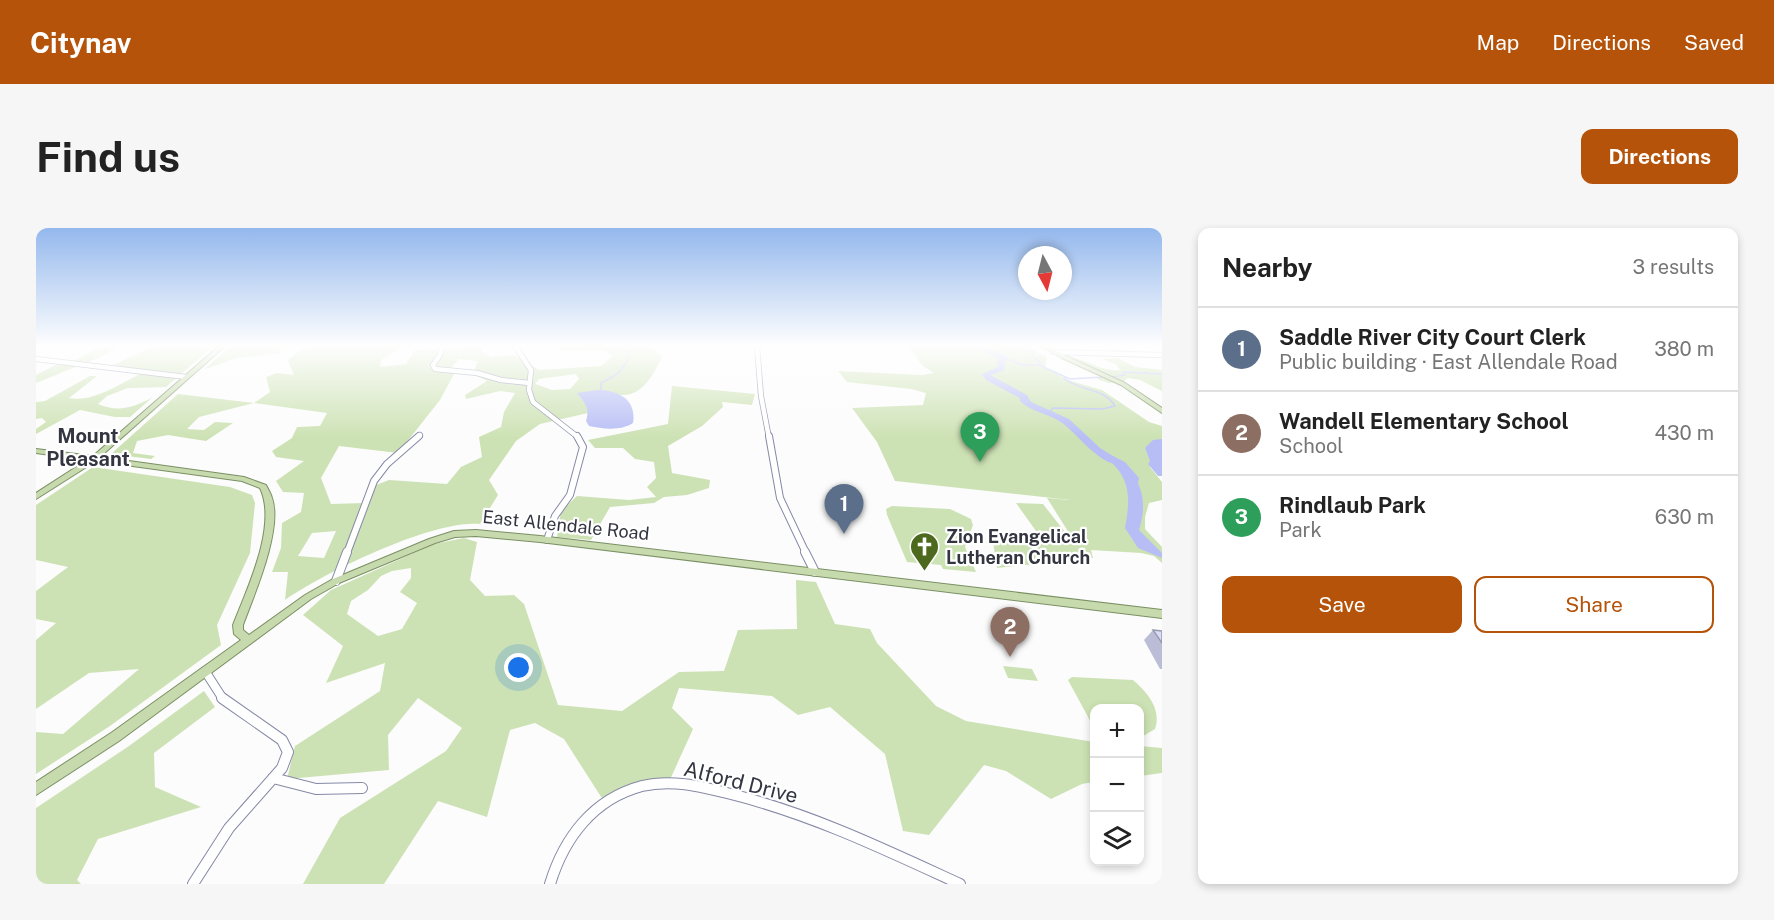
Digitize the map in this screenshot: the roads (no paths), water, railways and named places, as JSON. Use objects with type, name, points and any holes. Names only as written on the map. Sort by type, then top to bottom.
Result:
[{"type":"main road","points":[[36,497],[94,459],[186,377]]},
{"type":"main road","points":[[1107,377],[1123,384],[1162,411]]},
{"type":"main road","points":[[36,451],[244,478],[258,483],[267,491],[270,500],[265,550],[238,625],[238,631],[248,640]]},
{"type":"main road","name":"East Allendale Road","points":[[36,789],[115,737],[308,597],[336,581],[453,534],[476,533],[547,540],[1162,614]]},
{"type":"street","points":[[489,377],[529,382]]},
{"type":"street","points":[[531,377],[529,394],[533,402],[576,434],[583,447],[570,495],[555,516],[547,540]]},
{"type":"street","points":[[759,377],[780,498],[815,572]]},
{"type":"street","points":[[336,581],[374,481],[387,464],[420,435]]},
{"type":"street","points":[[193,884],[232,825],[273,778],[288,756],[285,743],[223,699],[205,671]]},
{"type":"street","points":[[273,778],[288,784],[320,790],[362,788]]},
{"type":"street","name":"Alford Drive","points":[[550,884],[565,844],[591,813],[612,797],[628,790],[666,783],[779,806],[849,833],[960,884]]},
{"type":"water","points":[[597,390],[619,394],[629,402],[632,408],[633,423],[617,428],[589,426],[586,421],[586,406],[577,393]]},
{"type":"water","points":[[1162,439],[1162,476],[1158,476],[1148,464],[1150,461],[1145,448],[1153,440]]},
{"type":"water","points":[[1107,453],[1125,462],[1139,478],[1143,506],[1139,530],[1162,553],[1162,558],[1138,548],[1125,528],[1128,506],[1126,487],[1118,470],[1101,454]]},
{"type":"waterway","points":[[601,390],[601,383],[612,377]]},
{"type":"waterway","points":[[988,377],[1024,397],[1024,401],[1028,404],[1066,421],[1097,450],[1115,462]]},
{"type":"waterway","points":[[1065,377],[1070,379],[1103,377]]},
{"type":"waterway","points":[[1049,413],[1053,408],[1102,409],[1115,406],[1098,392],[1077,386],[1064,378]]},
{"type":"place","name":"Rindlaub Park","points":[[980,462]]},
{"type":"place","name":"Saddle River City Court Clerk","points":[[844,534]]},
{"type":"place","name":"Zion Evangelical Lutheran Church","points":[[925,572]]},
{"type":"place","name":"Wandell Elementary School","points":[[1010,657]]},
{"type":"district","name":"Mount Pleasant","points":[[88,448]]}]
